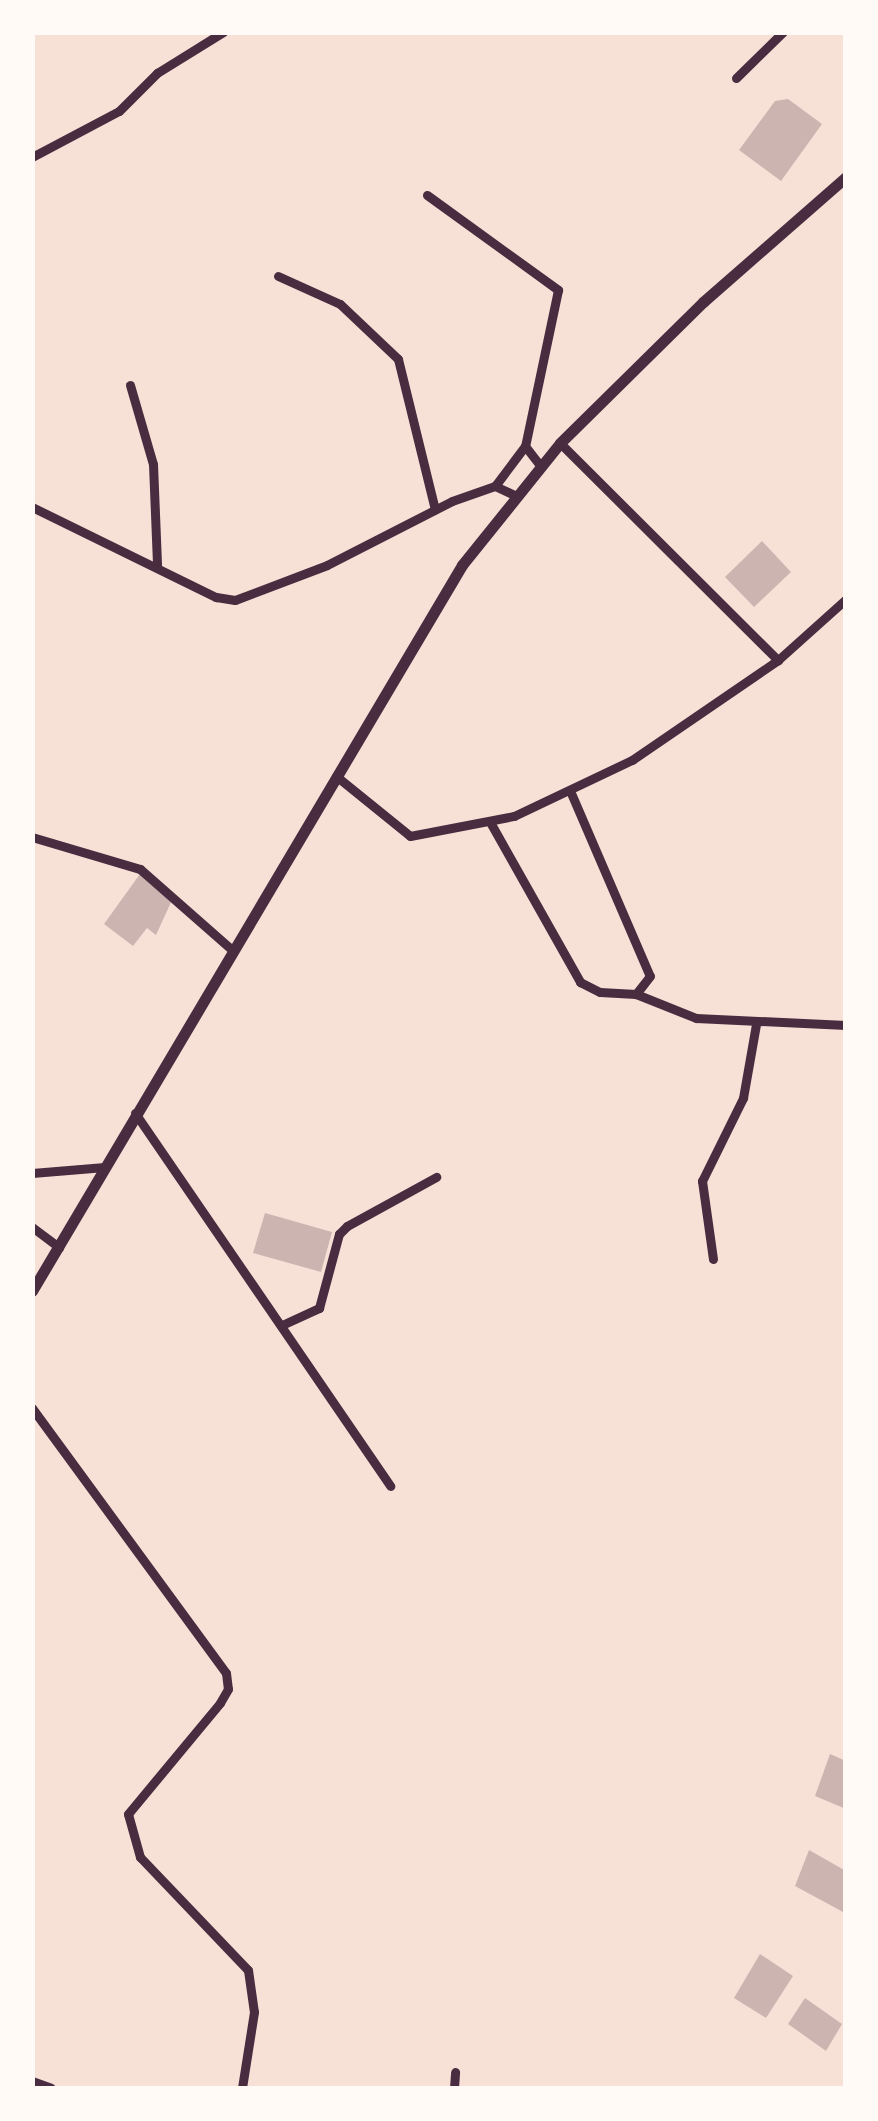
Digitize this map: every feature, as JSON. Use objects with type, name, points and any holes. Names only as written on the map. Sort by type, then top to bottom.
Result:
[{"type":"main road","points":[[32,1291],[462,564],[514,495],[560,443],[703,302],[846,177]]},
{"type":"street","points":[[32,157],[119,111],[156,72],[223,32]]},
{"type":"street","points":[[736,78],[782,32]]},
{"type":"street","points":[[32,507],[216,597],[236,600],[327,565],[435,510],[495,486],[525,446],[558,290],[427,195]]},
{"type":"street","points":[[278,276],[340,304],[398,360],[435,510]]},
{"type":"street","points":[[130,386],[153,464],[157,565]]},
{"type":"street","points":[[560,443],[778,660]]},
{"type":"street","points":[[525,446],[540,466]]},
{"type":"street","points":[[495,486],[514,495]]},
{"type":"street","points":[[336,776],[410,836],[490,822],[571,793],[632,760],[778,660],[846,600]]},
{"type":"street","points":[[571,793],[647,966],[650,976],[636,994]]},
{"type":"street","points":[[490,822],[580,982],[600,992],[636,994],[696,1018],[756,1024],[846,1025]]},
{"type":"street","points":[[32,837],[140,869],[232,948]]},
{"type":"street","points":[[713,1259],[702,1181],[743,1098],[756,1024]]},
{"type":"street","points":[[135,1113],[390,1486]]},
{"type":"street","points":[[32,1173],[104,1166]]},
{"type":"street","points":[[282,1325],[320,1308],[339,1234],[436,1177]]},
{"type":"street","points":[[32,1227],[58,1247]]},
{"type":"street","points":[[32,1408],[226,1673],[220,1703],[128,1814],[140,1857],[248,1970],[254,2012],[242,2088]]},
{"type":"street","points":[[454,2088],[455,2072]]},
{"type":"street","points":[[32,2082],[51,2088]]},
{"type":"building","points":[[788,99],[822,124],[781,181],[739,150],[775,101]]},
{"type":"building","points":[[762,541],[791,572],[754,607],[725,577]]},
{"type":"building","points":[[140,874],[173,898],[156,935],[147,928],[133,946],[104,924]]},
{"type":"building","points":[[265,1213],[332,1232],[321,1272],[253,1253]]},
{"type":"building","points":[[830,1754],[846,1761],[846,1809],[815,1796]]},
{"type":"building","points":[[809,1850],[846,1871],[843,1912],[795,1886]]},
{"type":"building","points":[[760,1954],[793,1976],[766,2018],[734,1998]]},
{"type":"building","points":[[805,1998],[842,2024],[826,2051],[788,2024]]}]
